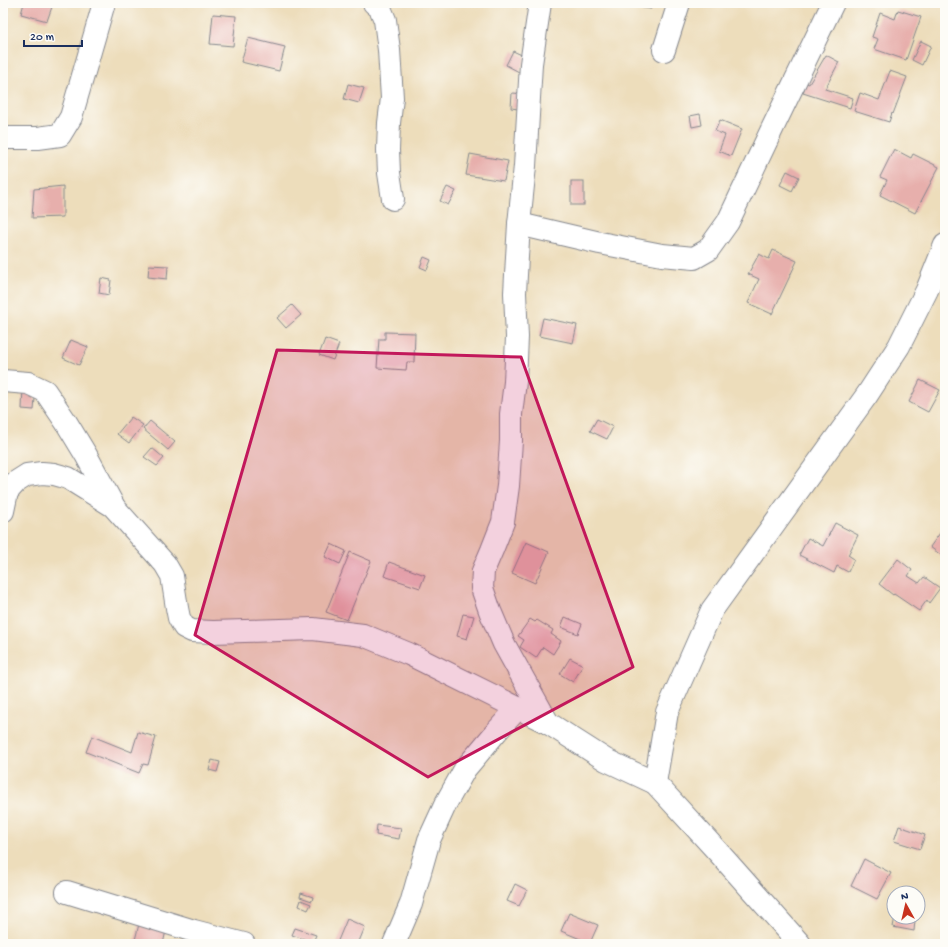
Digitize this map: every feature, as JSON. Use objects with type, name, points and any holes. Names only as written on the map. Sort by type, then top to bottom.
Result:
[{"type":"street","points":[[3,138],[38,138],[60,135],[71,117],[104,3]]},
{"type":"street","points":[[374,3],[380,8],[385,20],[389,50],[392,98],[388,150],[389,173],[393,199]]},
{"type":"street","points":[[540,3],[531,64],[525,166],[519,224],[515,293],[517,337],[515,382],[511,414],[508,486],[503,522],[483,571],[482,588],[504,644],[548,723]]},
{"type":"street","points":[[664,50],[679,3]]},
{"type":"street","points":[[519,224],[600,243],[662,255],[694,258],[708,250],[728,222],[833,3]]},
{"type":"street","points":[[655,783],[666,712],[712,610],[867,395],[899,346],[927,290],[945,245]]},
{"type":"street","points":[[3,381],[28,383],[45,391],[66,422],[114,506],[165,564],[172,576],[179,618],[184,627],[192,631],[213,632],[313,629],[363,635],[409,654],[548,723],[606,760],[655,783],[800,944]]},
{"type":"street","points":[[3,511],[7,492],[16,482],[28,475],[42,473],[54,474],[68,478],[114,506]]},
{"type":"street","points":[[378,944],[396,938],[411,904],[429,840],[446,803],[465,769],[518,708]]},
{"type":"street","points":[[67,892],[194,931],[244,944]]},
{"type":"highlighted area","points":[[277,350],[521,357],[633,667],[428,777],[195,635]]},
{"type":"building","points":[[24,3],[53,4],[47,21],[21,14]]},
{"type":"building","points":[[637,3],[652,3],[651,9],[637,7]]},
{"type":"building","points":[[898,10],[921,17],[906,60],[874,49],[878,39],[872,37],[880,13],[895,19]]},
{"type":"building","points":[[213,14],[236,16],[233,46],[210,44]]},
{"type":"building","points":[[248,38],[285,47],[279,71],[241,62]]},
{"type":"building","points":[[921,41],[931,46],[922,65],[912,60]]},
{"type":"building","points":[[513,51],[526,57],[519,72],[506,65]]},
{"type":"building","points":[[826,55],[839,62],[825,89],[853,98],[850,108],[803,93],[806,83],[809,84]]},
{"type":"building","points":[[890,71],[907,77],[889,122],[854,111],[860,93],[879,100]]},
{"type":"building","points":[[348,84],[364,88],[359,103],[344,99]]},
{"type":"building","points":[[512,93],[526,94],[525,110],[511,108]]},
{"type":"building","points":[[700,114],[702,125],[692,127],[690,116]]},
{"type":"building","points":[[720,120],[742,129],[731,156],[719,151],[725,135],[715,131]]},
{"type":"building","points":[[894,149],[911,158],[913,154],[939,167],[915,213],[880,195],[887,180],[880,177]]},
{"type":"building","points":[[470,154],[508,161],[504,181],[466,175]]},
{"type":"building","points":[[787,171],[799,177],[792,191],[780,185]]},
{"type":"building","points":[[571,181],[584,181],[584,205],[571,205]]},
{"type":"building","points":[[63,186],[63,217],[32,218],[34,189]]},
{"type":"building","points":[[447,187],[456,191],[448,205],[440,201]]},
{"type":"building","points":[[773,250],[797,261],[772,314],[748,303],[759,279],[748,274],[759,254],[769,259]]},
{"type":"building","points":[[424,257],[431,260],[427,270],[420,267]]},
{"type":"building","points":[[149,265],[168,266],[167,279],[148,277]]},
{"type":"building","points":[[101,278],[111,280],[109,295],[99,293]]},
{"type":"building","points":[[292,305],[301,315],[286,328],[277,318]]},
{"type":"building","points":[[543,318],[577,325],[573,343],[539,336]]},
{"type":"building","points":[[385,332],[415,333],[414,362],[407,362],[406,370],[377,368],[379,339],[385,339]]},
{"type":"building","points":[[325,339],[339,344],[333,360],[319,355]]},
{"type":"building","points":[[71,340],[88,347],[79,365],[63,358]]},
{"type":"building","points":[[920,380],[940,390],[928,412],[909,402]]},
{"type":"building","points":[[23,386],[36,387],[34,410],[22,409]]},
{"type":"building","points":[[131,417],[143,425],[129,443],[117,434]]},
{"type":"building","points":[[597,419],[613,427],[607,439],[590,431]]},
{"type":"building","points":[[150,421],[175,442],[168,450],[143,429]]},
{"type":"building","points":[[152,448],[164,458],[157,466],[144,457]]},
{"type":"building","points":[[835,523],[858,535],[848,555],[854,559],[848,572],[837,566],[834,573],[799,555],[808,538],[823,546]]},
{"type":"building","points":[[945,526],[945,558],[930,547]]},
{"type":"building","points":[[526,542],[549,552],[535,583],[512,573]]},
{"type":"building","points":[[331,544],[346,551],[340,564],[325,557]]},
{"type":"building","points":[[350,552],[371,561],[347,620],[326,612]]},
{"type":"building","points":[[898,559],[912,570],[908,576],[919,583],[924,577],[940,588],[929,603],[927,600],[919,611],[894,594],[893,595],[879,584]]},
{"type":"building","points":[[389,562],[425,575],[420,588],[384,576]]},
{"type":"building","points":[[463,614],[474,616],[467,639],[457,636]]},
{"type":"building","points":[[565,617],[582,624],[578,634],[561,627]]},
{"type":"building","points":[[530,619],[535,622],[537,620],[553,630],[551,634],[561,641],[553,654],[543,647],[536,658],[520,647],[524,640],[518,636]]},
{"type":"building","points":[[570,658],[583,665],[573,682],[560,674]]},
{"type":"building","points":[[138,732],[156,737],[148,765],[143,764],[139,773],[86,752],[92,736],[132,752]]},
{"type":"building","points":[[212,760],[220,762],[217,772],[209,770]]},
{"type":"building","points":[[377,825],[401,828],[399,839],[376,835]]},
{"type":"building","points":[[899,826],[925,835],[920,849],[894,841]]},
{"type":"building","points":[[864,859],[891,873],[877,899],[851,886]]},
{"type":"building","points":[[515,884],[527,890],[519,906],[507,901]]},
{"type":"building","points":[[301,893],[313,897],[312,901],[300,897]]},
{"type":"building","points":[[301,900],[311,904],[308,910],[299,906]]},
{"type":"building","points":[[569,913],[598,925],[590,943],[561,931]]},
{"type":"building","points":[[347,919],[365,927],[358,944],[337,943]]},
{"type":"building","points":[[140,920],[167,926],[163,944],[134,944]]},
{"type":"building","points":[[893,925],[915,925],[914,931],[893,927]]},
{"type":"building","points":[[295,928],[316,935],[313,942],[292,935]]}]
